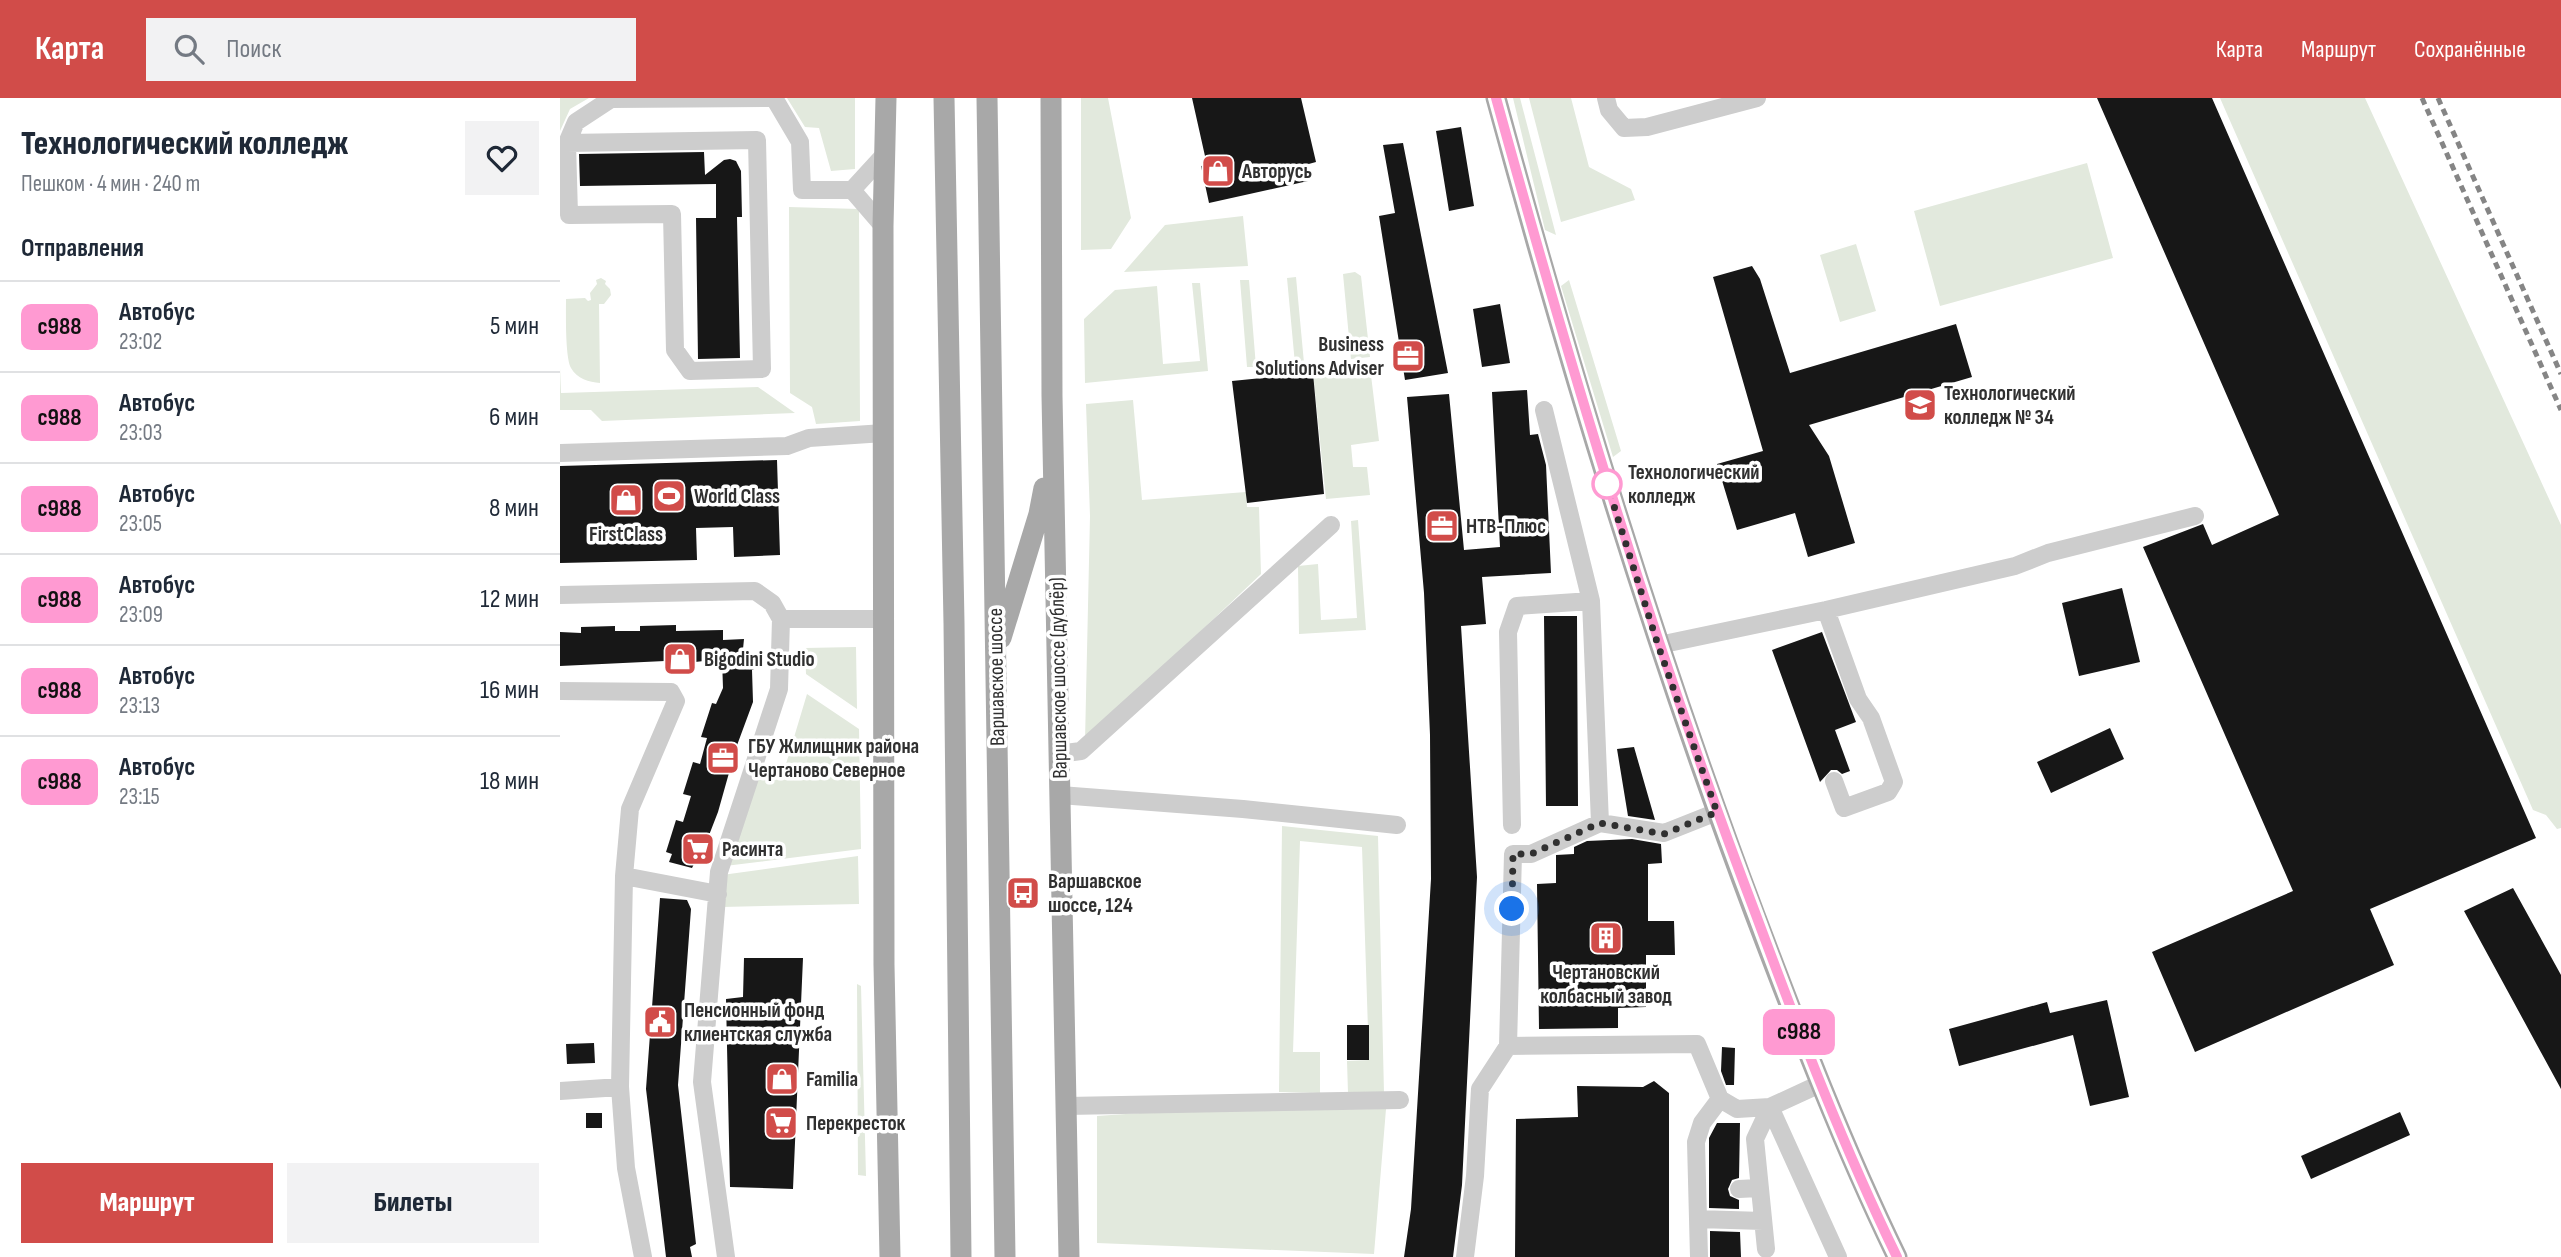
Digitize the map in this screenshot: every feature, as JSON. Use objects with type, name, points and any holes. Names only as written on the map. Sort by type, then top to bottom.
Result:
[{"type":"main road","points":[[886,98],[883,226],[886,721],[884,965],[890,1257]]},
{"type":"main road","points":[[936,98],[945,133]]},
{"type":"main road","name":"Варшавское шоссе","points":[[944,98],[954,609],[961,1257]]},
{"type":"main road","name":"Варшавское шоссе","points":[[987,98],[1005,1257]]},
{"type":"main road","name":"Варшавское шоссе (дублёр)","points":[[1051,98],[1052,396],[1069,1257]]},
{"type":"main road","points":[[1496,98],[1559,325],[1658,645],[1717,812],[1820,1084],[1897,1257]]},
{"type":"main road","points":[[996,657],[1040,514],[1047,471],[1052,396]]},
{"type":"lane","points":[[1606,98],[1609,110],[1625,128],[1647,127],[1757,98]]},
{"type":"lane","points":[[567,143],[757,139],[762,369],[690,371],[675,350],[672,214],[569,215],[567,143],[576,122],[611,99],[774,99],[800,142],[802,190],[852,190],[885,154]]},
{"type":"lane","points":[[852,190],[883,226]]},
{"type":"lane","points":[[1544,410],[1591,601],[1600,823]]},
{"type":"lane","points":[[560,453],[787,446],[809,438],[884,433]]},
{"type":"lane","points":[[1658,645],[1826,610],[2015,566],[2048,553],[2195,516]]},
{"type":"lane","points":[[1058,754],[1081,751],[1331,525]]},
{"type":"lane","points":[[560,594],[755,591],[772,604],[781,619],[779,690],[719,872],[702,1082],[726,1257]]},
{"type":"lane","points":[[1512,825],[1508,632],[1517,606],[1591,601]]},
{"type":"lane","points":[[1826,610],[1858,699],[1871,718],[1894,782],[1888,792],[1844,808],[1834,781]]},
{"type":"lane","points":[[781,619],[884,619]]},
{"type":"lane","points":[[560,691],[671,692],[676,701],[630,809],[624,876],[620,1087],[626,1168],[643,1257]]},
{"type":"lane","points":[[1060,795],[1243,808],[1396,825]]},
{"type":"lane","points":[[1465,1257],[1475,1176],[1480,1089],[1508,1046],[1513,854],[1531,854],[1600,823],[1664,834],[1717,812]]},
{"type":"lane","points":[[624,876],[718,894]]},
{"type":"lane","points":[[1508,1046],[1697,1044],[1720,1099],[1737,1109],[1770,1107],[1820,1084]]},
{"type":"lane","points":[[560,1091],[620,1087]]},
{"type":"lane","points":[[1699,1257],[1696,1142],[1702,1123],[1720,1099]]},
{"type":"lane","points":[[1066,1106],[1400,1100]]},
{"type":"lane","points":[[1766,1249],[1755,1139],[1770,1107]]},
{"type":"lane","points":[[1770,1107],[1838,1257]]},
{"type":"lane","points":[[1739,1189],[1759,1188]]},
{"type":"lane","points":[[1698,1219],[1763,1221]]},
{"type":"shaded area","points":[[560,98],[589,98],[570,109],[560,131]]},
{"type":"shaded area","points":[[787,98],[855,98],[855,169],[831,171],[819,128],[805,127]]},
{"type":"shaded area","points":[[1081,98],[1108,98],[1131,218],[1111,249],[1081,250]]},
{"type":"shaded area","points":[[1513,98],[1520,98],[1556,235],[1545,230]]},
{"type":"shaded area","points":[[1529,98],[1571,98],[1589,167],[1631,189],[1635,200],[1561,222]]},
{"type":"shaded area","points":[[2220,98],[2365,98],[2561,525],[2561,828],[2557,829],[2546,815],[2533,810]]},
{"type":"shaded area","points":[[2087,163],[2113,258],[1940,306],[1914,211]]},
{"type":"shaded area","points":[[789,207],[859,209],[860,421],[816,424],[812,407],[790,393]]},
{"type":"shaded area","points":[[1243,216],[1248,266],[1124,272],[1165,225]]},
{"type":"shaded area","points":[[1856,244],[1876,311],[1840,322],[1820,255]]},
{"type":"shaded area","points":[[1355,272],[1361,276],[1370,357],[1351,359],[1343,274]]},
{"type":"shaded area","points":[[1296,277],[1304,363],[1295,364],[1287,278]]},
{"type":"shaded area","points":[[601,278],[606,281],[611,295],[604,304],[599,304],[600,383],[584,379],[571,368],[567,345],[566,299],[591,300],[590,293],[597,284],[596,280]]},
{"type":"shaded area","points":[[1240,280],[1249,280],[1256,367],[1247,367]]},
{"type":"shaded area","points":[[1569,280],[1621,451],[1613,457],[1561,286]]},
{"type":"shaded area","points":[[1192,283],[1200,283],[1208,371],[1085,383],[1084,319],[1115,290],[1157,286],[1163,364],[1200,361]]},
{"type":"shaded area","points":[[1370,367],[1379,441],[1351,445],[1353,467],[1367,467],[1370,495],[1326,499],[1313,373]]},
{"type":"shaded area","points":[[560,368],[561,393],[758,387],[795,413],[602,421],[591,410],[560,410]]},
{"type":"shaded area","points":[[1133,400],[1142,500],[1246,492],[1247,507],[1259,507],[1261,574],[1085,741],[1090,516],[1086,404]]},
{"type":"shaded area","points":[[1358,520],[1366,630],[1299,634],[1298,566],[1318,564],[1321,620],[1357,618],[1351,521]]},
{"type":"shaded area","points":[[856,647],[857,709],[806,674],[805,648]]},
{"type":"shaded area","points":[[807,694],[859,729],[861,849],[725,866],[757,772],[783,774]]},
{"type":"shaded area","points":[[1282,826],[1378,836],[1384,1093],[1348,1093],[1347,1061],[1369,1060],[1362,847],[1300,841],[1293,1052],[1320,1052],[1320,1093],[1279,1092]]},
{"type":"shaded area","points":[[858,856],[859,904],[722,907],[722,875]]},
{"type":"shaded area","points":[[857,984],[861,986],[866,1176],[858,1175]]},
{"type":"shaded area","points":[[1386,1109],[1374,1254],[1097,1243],[1097,1116],[1169,1111]]},
{"type":"building","points":[[1192,98],[1301,98],[1316,162],[1305,165],[1308,181],[1209,203],[1201,166],[1207,165]]},
{"type":"building","points":[[2097,98],[2212,98],[2536,838],[2370,909],[2394,965],[2195,1052],[2152,952],[2293,891],[2143,547],[2203,524],[2212,545],[2279,515]]},
{"type":"building","points":[[1461,127],[1474,206],[1449,211],[1436,131]]},
{"type":"building","points":[[1403,143],[1448,373],[1405,380],[1379,216],[1395,213],[1383,145]]},
{"type":"building","points":[[704,152],[705,175],[724,160],[730,159],[736,161],[741,171],[742,217],[737,217],[740,358],[698,359],[696,218],[716,218],[716,184],[580,186],[579,154]]},
{"type":"building","points":[[1752,266],[1760,279],[1790,373],[1956,324],[1972,377],[1809,425],[1829,456],[1855,543],[1808,557],[1795,513],[1737,530],[1717,464],[1763,451],[1713,277]]},
{"type":"building","points":[[1500,304],[1510,363],[1482,367],[1473,309]]},
{"type":"building","points":[[1313,373],[1324,494],[1247,503],[1232,381]]},
{"type":"building","points":[[1527,390],[1530,435],[1538,434],[1546,465],[1551,573],[1482,577],[1486,624],[1461,626],[1477,877],[1462,1185],[1453,1257],[1404,1257],[1411,1209],[1431,879],[1430,735],[1424,593],[1407,397],[1449,394],[1464,550],[1500,547],[1492,392]]},
{"type":"building","name":"World Class","points":[[777,460],[780,555],[734,557],[733,527],[696,528],[697,560],[560,563],[560,466]]},
{"type":"building","points":[[2122,588],[2140,662],[2079,676],[2062,603]]},
{"type":"building","points":[[1544,616],[1577,616],[1578,806],[1546,806]]},
{"type":"building","points":[[676,625],[676,631],[723,630],[723,640],[744,639],[742,659],[768,658],[768,663],[752,670],[753,702],[736,748],[718,812],[699,861],[696,860],[692,868],[669,862],[672,854],[666,852],[676,820],[683,822],[691,796],[683,794],[693,762],[700,764],[707,738],[701,737],[712,703],[716,704],[723,688],[722,659],[686,663],[665,661],[560,666],[560,632],[581,633],[581,627],[615,626],[615,631],[640,631],[640,626]]},
{"type":"building","points":[[1822,632],[1856,722],[1835,730],[1850,771],[1842,774],[1831,770],[1820,782],[1772,650]]},
{"type":"building","points":[[2110,728],[2124,759],[2051,793],[2037,762]]},
{"type":"building","points":[[1634,747],[1655,820],[1628,816],[1617,749]]},
{"type":"building","name":"Чертановский колбасный завод","points":[[1632,839],[1661,844],[1662,863],[1648,864],[1648,921],[1674,921],[1675,955],[1646,955],[1646,1007],[1618,1008],[1618,1028],[1539,1029],[1537,884],[1556,883],[1556,855],[1574,854],[1574,847],[1587,841]]},
{"type":"building","points":[[2513,888],[2561,975],[2561,1089],[2464,911]]},
{"type":"building","points":[[660,898],[687,900],[691,909],[678,1085],[696,1244],[690,1247],[692,1257],[666,1257],[646,1089]]},
{"type":"building","points":[[744,958],[803,958],[793,1189],[730,1187],[726,999],[743,997]]},
{"type":"building","points":[[2107,1000],[2129,1097],[2090,1106],[2073,1035],[1959,1066],[1949,1029],[2047,1002],[2050,1013]]},
{"type":"building","points":[[1347,1025],[1369,1025],[1369,1060],[1347,1060]]},
{"type":"building","points":[[594,1043],[595,1063],[567,1064],[566,1044]]},
{"type":"building","points":[[1722,1047],[1735,1048],[1734,1085],[1726,1085],[1721,1071]]},
{"type":"building","points":[[1654,1081],[1669,1093],[1669,1257],[1515,1257],[1516,1119],[1578,1117],[1577,1086],[1643,1087]]},
{"type":"building","points":[[2400,1112],[2410,1135],[2311,1179],[2301,1156]]},
{"type":"building","points":[[586,1113],[602,1113],[602,1128],[586,1128]]},
{"type":"building","points":[[1717,1123],[1740,1123],[1739,1178],[1732,1180],[1728,1189],[1730,1196],[1739,1200],[1739,1209],[1709,1208],[1709,1138]]},
{"type":"building","points":[[1710,1231],[1740,1232],[1741,1257],[1710,1257]]},
{"type":"railway","points":[[2422,98],[2561,410]]},
{"type":"railway","points":[[2438,98],[2561,374]]},
{"type":"bus line","name":"с988","points":[[1496,98],[1548,287],[1658,645],[1798,1028],[1830,1108],[1897,1257]]},
{"type":"place","name":"Авторусь","points":[[1218,171]]},
{"type":"place","name":"Business Solutions Adviser","points":[[1408,356]]},
{"type":"place","name":"Технологический колледж № 34","points":[[1920,405]]},
{"type":"place","name":"Технологический колледж","points":[[1607,484]]},
{"type":"place","name":"World Class","points":[[669,496]]},
{"type":"place","name":"FirstClass","points":[[626,500]]},
{"type":"place","name":"НТВ-Плюс","points":[[1442,526]]},
{"type":"place","name":"Bigodini Studio","points":[[680,659]]},
{"type":"place","name":"ГБУ Жилищник района Чертаново Северное","points":[[723,758]]},
{"type":"place","name":"Расинта","points":[[698,849]]},
{"type":"place","name":"Варшавское шоссе, 124","points":[[1023,893]]},
{"type":"place","name":"Чертановский колбасный завод","points":[[1606,938]]},
{"type":"place","name":"Пенсионный фонд клиентская служба","points":[[660,1022]]},
{"type":"place","name":"Familia","points":[[782,1079]]},
{"type":"place","name":"Перекресток","points":[[781,1123]]},
{"type":"route","points":[[1512,909],[1513,854],[1531,854],[1600,823],[1664,834],[1717,812],[1658,645],[1607,484]]}]
